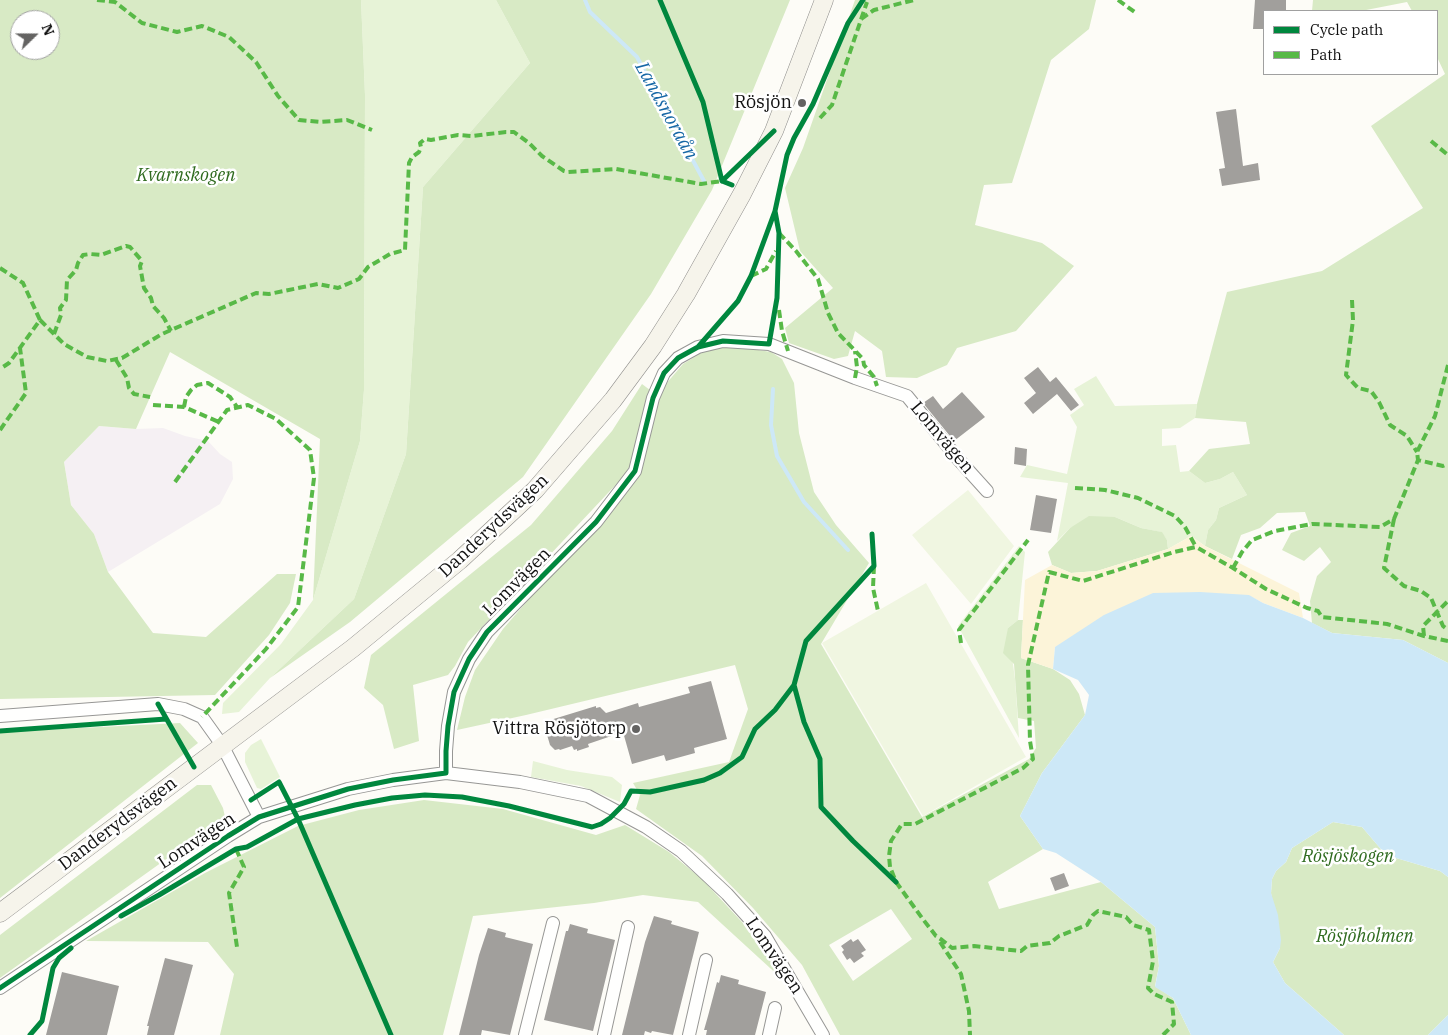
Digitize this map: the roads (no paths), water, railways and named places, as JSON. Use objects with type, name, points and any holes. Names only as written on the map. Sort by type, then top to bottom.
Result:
[{"type":"main road","name":"Danderydsvägen","points":[[0,913],[353,648],[460,560],[535,490],[613,400],[653,346],[686,294],[742,194],[774,131],[824,0]]},
{"type":"street","name":"Lomvägen","points":[[446,774],[448,726],[454,692],[469,659],[487,632],[596,522],[635,471],[653,398],[664,373],[678,358],[698,347],[723,341],[768,344],[907,396],[987,491]]},
{"type":"street","name":"Lomvägen","points":[[0,716],[158,704],[184,709],[202,717],[222,746],[259,817]]},
{"type":"street","name":"Lomvägen","points":[[0,988],[259,817],[348,789],[393,780],[446,774],[520,782],[588,796],[646,827],[674,846],[727,894],[765,936],[824,1035]]},
{"type":"street","points":[[525,1035],[553,924]]},
{"type":"street","points":[[604,1035],[628,927]]},
{"type":"street","points":[[689,1035],[706,960]]},
{"type":"street","name":"Lomvägen","points":[[769,1035],[775,1008]]},
{"type":"water","points":[[1200,592],[1249,595],[1263,603],[1303,618],[1332,633],[1403,640],[1448,663],[1448,877],[1440,871],[1386,855],[1362,827],[1333,822],[1292,848],[1286,862],[1276,871],[1272,879],[1271,893],[1278,915],[1281,940],[1280,948],[1273,962],[1285,983],[1344,1035],[1191,1035],[1173,998],[1155,987],[1159,966],[1155,927],[1101,882],[1056,853],[1043,849],[1020,816],[1042,773],[1085,715],[1089,695],[1078,680],[1053,669],[1055,647],[1104,615],[1153,593]]},
{"type":"water","points":[[1448,1015],[1448,1035],[1428,1035]]},
{"type":"waterway","name":"Landsnoraån","points":[[585,0],[590,12],[637,57],[704,181]]},
{"type":"waterway","points":[[773,389],[771,425],[777,456],[804,502],[848,550]]},
{"type":"place","name":"Rösjön","points":[[802,103]]},
{"type":"place","name":"Vittra Rösjötorp","points":[[636,729]]},
{"type":"park label","name":"Kvarnskogen","points":[[186,176]]},
{"type":"park label","name":"Rösjöskogen","points":[[1348,857]]},
{"type":"park label","name":"Rösjöholmen","points":[[1365,937]]}]
